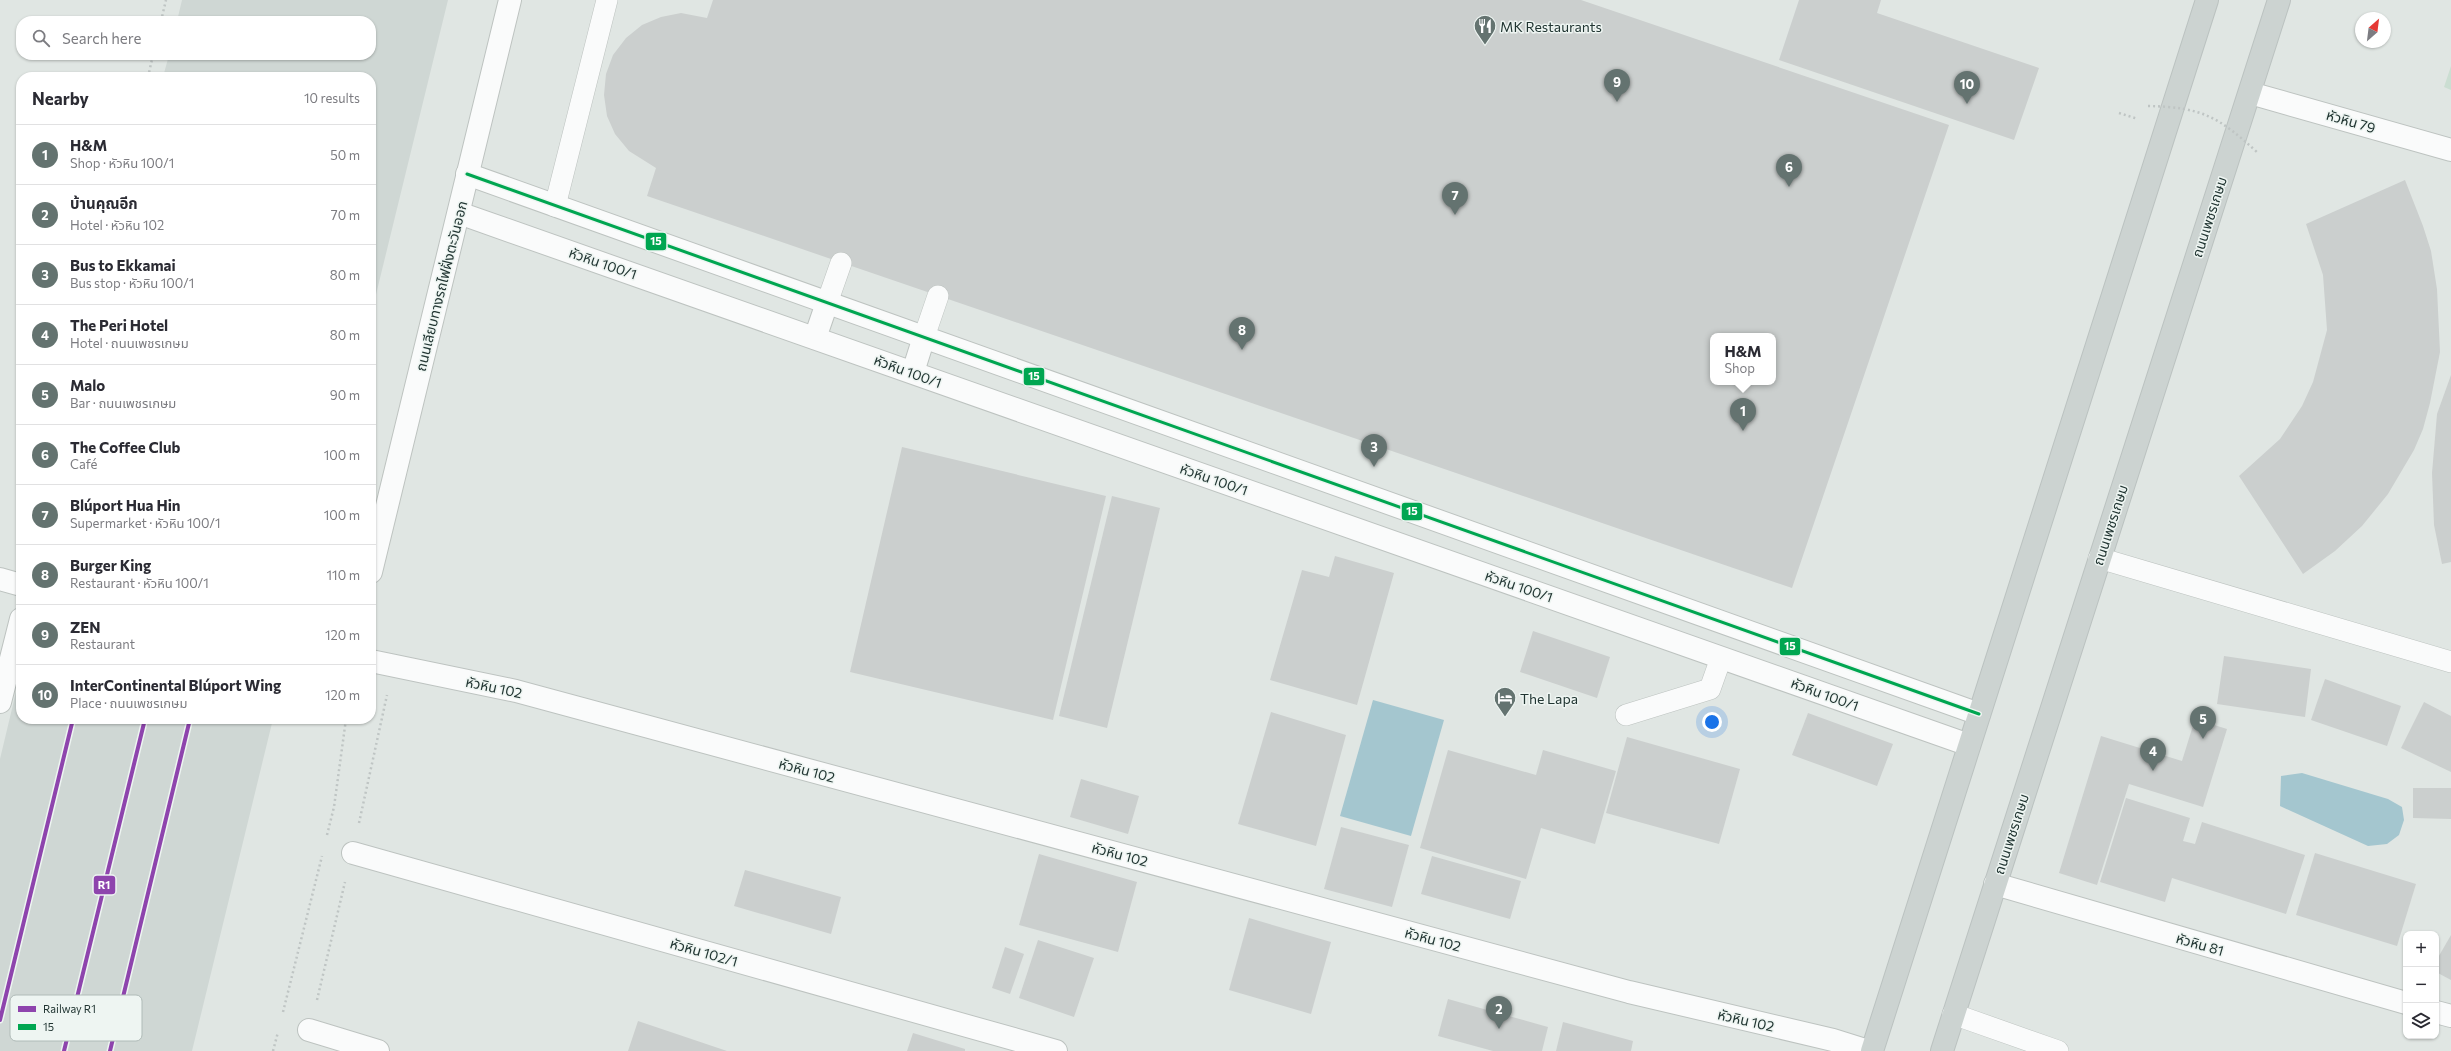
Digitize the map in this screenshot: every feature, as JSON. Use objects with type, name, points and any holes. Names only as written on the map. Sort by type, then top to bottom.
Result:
[{"type":"main road","points":[[1872,1051],[2207,0]]},
{"type":"main road","name":"ถนนเพชรเกษม","points":[[1942,1051],[2279,0]]},
{"type":"street","name":"ถนนเลียบทางรถไฟฝั่งตะวันออก","points":[[376,551],[510,0]]},
{"type":"street","name":"หัวหิน 79","points":[[2250,93],[2451,150]]},
{"type":"street","points":[[468,174],[1979,714]]},
{"type":"street","name":"หัวหิน 100/1","points":[[458,213],[1969,745]]},
{"type":"street","points":[[815,338],[827,303]]},
{"type":"street","points":[[913,372],[924,338]]},
{"type":"street","points":[[0,579],[16,584]]},
{"type":"street","points":[[0,702],[16,639]]},
{"type":"street","name":"หัวหิน 102","points":[[376,662],[524,693],[1629,992],[1833,1040],[1868,1051]]},
{"type":"street","name":"หัวหิน 102/1","points":[[353,853],[1056,1051]]},
{"type":"street","name":"หัวหิน 81","points":[[1995,884],[2403,1002]]},
{"type":"street","points":[[2439,1013],[2451,1016]]},
{"type":"street","points":[[309,1030],[378,1051]]},
{"type":"lane","points":[[555,206],[607,0]]},
{"type":"lane","points":[[827,303],[841,263]]},
{"type":"lane","points":[[924,338],[938,296]]},
{"type":"lane","points":[[2099,558],[2451,662]]},
{"type":"lane","points":[[1626,715],[1710,689],[1721,658]]},
{"type":"lane","points":[[1953,1014],[2058,1051]]},
{"type":"path","points":[[162,16],[166,0]]},
{"type":"path","points":[[149,72],[152,60]]},
{"type":"path","points":[[2148,106],[2181,107],[2209,115],[2236,133],[2258,153]]},
{"type":"path","points":[[2119,113],[2144,121]]},
{"type":"path","points":[[327,837],[334,807],[345,724]]},
{"type":"path","points":[[283,1013],[323,852]]},
{"type":"path","points":[[273,1051],[279,1028]]},
{"type":"shaded area","points":[[182,0],[448,0],[376,295],[376,72],[164,72],[168,60],[376,60],[376,16],[178,16]]},
{"type":"shaded area","points":[[16,692],[16,724],[272,724],[192,1051],[0,1051],[0,759]]},
{"type":"green space","points":[[2451,66],[2451,90],[2444,87]]},
{"type":"water","points":[[1373,700],[1444,720],[1411,836],[1340,816]]},
{"type":"water","points":[[2302,773],[2388,799],[2402,807],[2404,820],[2399,835],[2387,844],[2368,846],[2280,806],[2281,776]]},
{"type":"building","points":[[713,0],[1581,0],[1949,125],[1792,588],[647,196],[656,168],[629,151],[615,134],[607,116],[604,95],[606,74],[613,55],[626,38],[642,25],[661,17],[681,13],[707,18]]},
{"type":"building","points":[[1799,0],[1881,0],[1877,13],[2039,68],[2014,140],[1779,60]]},
{"type":"building","points":[[2405,180],[2431,251],[2437,289],[2440,352],[2430,403],[2423,429],[2414,450],[2388,494],[2362,526],[2335,551],[2303,574],[2239,476],[2280,439],[2302,406],[2313,382],[2327,330],[2323,275],[2306,224]]},
{"type":"building","points":[[2451,375],[2451,562],[2442,564],[2434,525],[2432,473],[2437,414]]},
{"type":"building","points":[[902,447],[1106,496],[1053,720],[850,672]]},
{"type":"building","points":[[1112,496],[1160,508],[1107,728],[1059,716]]},
{"type":"building","points":[[1335,556],[1394,573],[1357,705],[1270,680],[1302,570],[1329,577]]},
{"type":"building","points":[[1533,631],[1610,657],[1597,698],[1520,672]]},
{"type":"building","points":[[2224,656],[2311,669],[2305,717],[2217,704]]},
{"type":"building","points":[[2325,679],[2401,706],[2387,746],[2311,720]]},
{"type":"building","points":[[2424,702],[2451,716],[2451,772],[2401,748]]},
{"type":"building","points":[[1271,712],[1346,735],[1316,846],[1238,824]]},
{"type":"building","points":[[1808,713],[1893,744],[1877,786],[1792,755]]},
{"type":"building","points":[[2195,719],[2227,729],[2203,807],[2129,784],[2097,885],[2059,873],[2101,736],[2182,761]]},
{"type":"building","points":[[1627,737],[1740,769],[1719,844],[1606,813]]},
{"type":"building","points":[[1448,750],[1536,775],[1543,750],[1616,771],[1595,844],[1541,828],[1526,879],[1420,848]]},
{"type":"building","points":[[1081,779],[1139,796],[1128,834],[1070,817]]},
{"type":"building","points":[[2413,788],[2451,788],[2451,819],[2413,818]]},
{"type":"building","points":[[2126,798],[2190,818],[2183,841],[2195,844],[2202,822],[2305,855],[2286,914],[2172,878],[2165,902],[2100,882]]},
{"type":"building","points":[[1341,827],[1409,845],[1392,907],[1324,889]]},
{"type":"building","points":[[2315,853],[2416,884],[2397,946],[2296,915]]},
{"type":"building","points":[[1039,854],[1137,882],[1118,952],[1019,925]]},
{"type":"building","points":[[1432,856],[1521,881],[1510,919],[1421,894]]},
{"type":"building","points":[[745,870],[841,897],[831,934],[734,906]]},
{"type":"building","points":[[1249,918],[1331,942],[1311,1014],[1229,990]]},
{"type":"building","points":[[2451,935],[2451,980],[2439,974],[2439,956]]},
{"type":"building","points":[[1038,940],[1094,958],[1074,1017],[1019,998]]},
{"type":"building","points":[[1005,947],[1024,954],[1010,994],[992,988]]},
{"type":"building","points":[[1448,999],[1548,1027],[1542,1051],[1493,1051],[1438,1036]]},
{"type":"building","points":[[638,1021],[727,1051],[628,1051]]},
{"type":"building","points":[[1563,1022],[1633,1041],[1631,1051],[1556,1051]]},
{"type":"building","points":[[913,1033],[965,1049],[965,1051],[907,1051]]},
{"type":"rail line","name":"R1","points":[[0,1020],[72,724]]},
{"type":"rail line","name":"R1","points":[[78,995],[144,724]]},
{"type":"rail line","name":"R1","points":[[123,995],[189,724]]},
{"type":"rail line","name":"R1","points":[[64,1051],[66,1041]]},
{"type":"rail line","name":"R1","points":[[110,1051],[112,1041]]},
{"type":"transit line","name":"15","points":[[467,174],[1979,714]]},
{"type":"place","name":"MK Restaurants","points":[[1485,46]]},
{"type":"place","name":"ZEN","points":[[1617,102]]},
{"type":"place","name":"InterContinental Blúport Wing","points":[[1967,104]]},
{"type":"place","name":"The Coffee Club","points":[[1789,187]]},
{"type":"place","name":"Blúport Hua Hin","points":[[1455,215]]},
{"type":"place","name":"Burger King","points":[[1242,350]]},
{"type":"place","name":"H&M","points":[[1743,431]]},
{"type":"place","name":"Bus to Ekkamai","points":[[1374,467]]},
{"type":"place","name":"The Lapa","points":[[1505,718]]},
{"type":"place","name":"Malo","points":[[2203,739]]},
{"type":"place","name":"The Peri Hotel","points":[[2153,771]]},
{"type":"place","name":"บ้านคุณอีก","points":[[1499,1029]]}]
